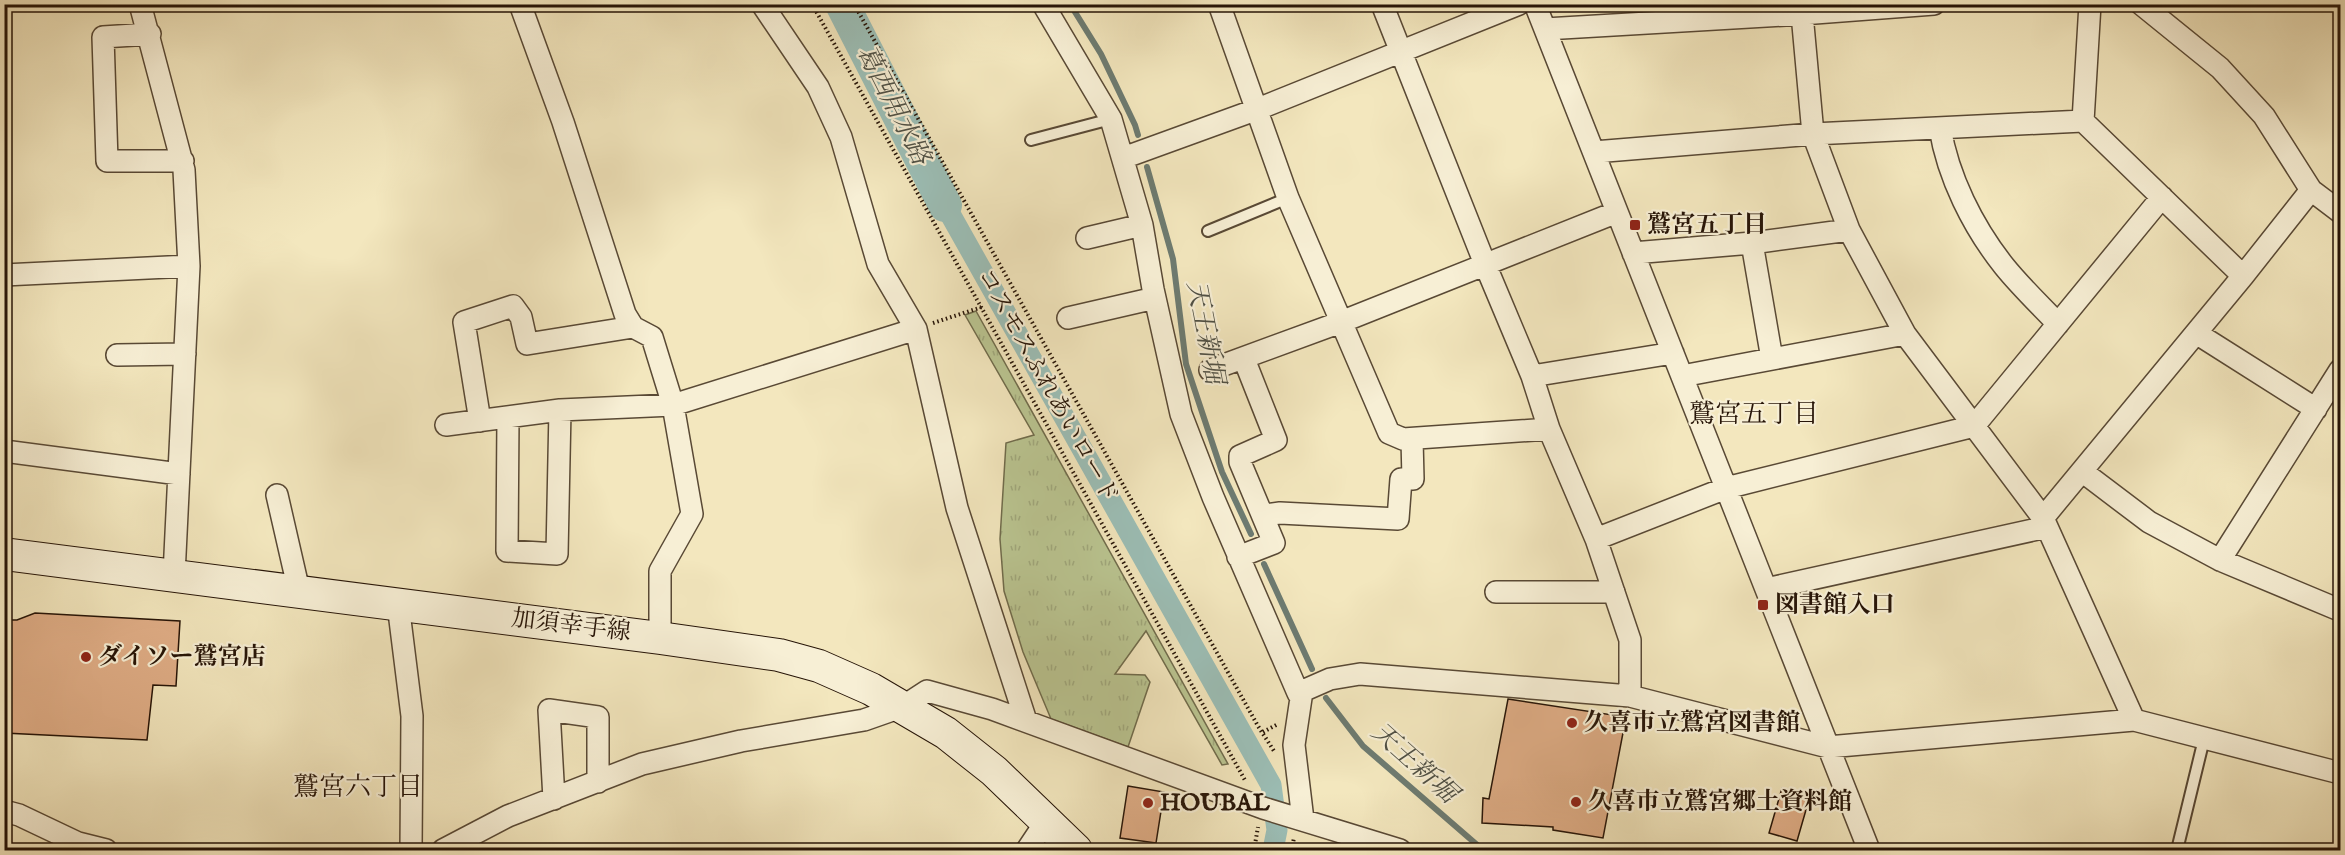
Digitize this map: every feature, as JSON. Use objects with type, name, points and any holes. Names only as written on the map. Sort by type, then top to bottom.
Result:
[{"type":"main road","name":"加須幸手線","points":[[4,554],[660,638],[779,655],[819,666],[904,706],[946,733],[978,758],[1047,820],[1076,850]]},
{"type":"street","points":[[140,4],[183,161],[189,266],[174,575]]},
{"type":"street","points":[[520,4],[563,122],[625,314],[633,327],[652,336],[673,405],[692,514],[660,571],[660,638]]},
{"type":"street","points":[[762,4],[818,87],[841,137],[878,264],[915,329],[957,508],[1026,721]]},
{"type":"street","points":[[1044,4],[1112,119],[1142,225],[1155,298],[1181,414],[1239,557],[1301,698],[1294,729],[1296,818]]},
{"type":"street","points":[[1219,4],[1288,198],[1389,433],[1403,439],[1412,439],[1549,429]]},
{"type":"street","points":[[1382,4],[1532,376],[1549,429],[1596,539],[1630,640],[1630,696]]},
{"type":"street","points":[[1123,158],[1258,110],[1519,4]]},
{"type":"street","points":[[1535,4],[1869,850]]},
{"type":"street","points":[[1545,29],[1934,4]]},
{"type":"street","points":[[2083,121],[2090,4]]},
{"type":"street","points":[[2141,4],[2220,68],[2264,116],[2311,190],[2340,212]]},
{"type":"street","points":[[1802,14],[1813,134],[1849,230],[1905,334],[2045,523],[2134,720]]},
{"type":"street","points":[[150,34],[103,36],[107,161],[183,161]]},
{"type":"street","points":[[1594,152],[1813,134],[2083,121],[2243,276]]},
{"type":"street","points":[[1940,128],[1944,151],[1968,211],[2004,266],[2058,324]]},
{"type":"street","points":[[1766,590],[2045,523],[2083,472],[2311,190]]},
{"type":"street","points":[[1596,539],[1726,488],[1974,426],[2162,197]]},
{"type":"street","points":[[1210,370],[1341,322],[1617,212]]},
{"type":"street","points":[[1088,238],[1142,225]]},
{"type":"street","points":[[1633,253],[1752,243],[1849,230]]},
{"type":"street","points":[[1752,243],[1772,359]]},
{"type":"street","points":[[4,275],[189,266]]},
{"type":"street","points":[[1068,318],[1155,298]]},
{"type":"street","points":[[480,421],[464,322],[513,306],[521,317],[527,344],[633,327]]},
{"type":"street","points":[[446,425],[560,410],[673,405],[915,329]]},
{"type":"street","points":[[2196,333],[2316,409]]},
{"type":"street","points":[[1682,376],[1905,334]]},
{"type":"street","points":[[1532,376],[1673,353]]},
{"type":"street","points":[[117,355],[185,354]]},
{"type":"street","points":[[1239,557],[1274,543],[1264,515],[1239,462],[1240,456],[1276,440],[1244,359]]},
{"type":"street","points":[[2220,560],[2340,370]]},
{"type":"street","points":[[508,417],[507,551],[557,554],[560,410]]},
{"type":"street","points":[[1264,515],[1280,513],[1398,519],[1401,479],[1413,479],[1412,439]]},
{"type":"street","points":[[4,451],[179,474]]},
{"type":"street","points":[[2083,472],[2149,522],[2220,560],[2337,609]]},
{"type":"street","points":[[278,495],[299,591]]},
{"type":"street","points":[[1496,592],[1614,592]]},
{"type":"street","points":[[398,604],[412,716],[411,850]]},
{"type":"street","points":[[1298,693],[1330,679],[1360,674],[1630,696],[1828,747],[2134,720],[2340,773]]},
{"type":"street","points":[[443,850],[508,816],[642,764],[741,741],[864,720],[904,706],[927,691],[1026,721],[1260,815],[1296,818],[1400,850]]},
{"type":"street","points":[[554,799],[549,710],[598,717],[598,782]]},
{"type":"street","points":[[4,811],[20,815],[78,843],[106,850]]},
{"type":"street","points":[[1028,850],[1047,820]]},
{"type":"lane","points":[[1031,140],[1112,119]]},
{"type":"lane","points":[[1208,231],[1288,198]]},
{"type":"lane","points":[[2178,850],[2204,739]]},
{"type":"path","name":"コスモスふれあいロード","points":[[812,4],[1229,748],[1247,786]]},
{"type":"path","points":[[854,4],[1276,754]]},
{"type":"path","points":[[915,329],[982,306]]},
{"type":"path","points":[[1254,850],[1260,815]]},
{"type":"green space","points":[[976,311],[1228,764],[1222,765],[1146,631],[1115,674],[1145,675],[1150,682],[1128,747],[1051,719],[1023,652],[1004,591],[1000,539],[1006,443],[1034,435],[965,315]]},
{"type":"building","points":[[35,613],[180,621],[176,686],[153,685],[147,740],[4,733],[4,620],[17,620]]},
{"type":"building","points":[[1508,699],[1626,717],[1603,838],[1553,830],[1553,827],[1482,823],[1483,798],[1489,799]]},
{"type":"building","points":[[1128,786],[1164,792],[1156,843],[1120,838]]},
{"type":"building","points":[[1782,788],[1810,796],[1797,841],[1769,833]]},
{"type":"waterway","name":"葛西用水路","points":[[842,4],[945,205]]},
{"type":"waterway","name":"天王新堀","points":[[1070,4],[1101,54],[1138,135]]},
{"type":"waterway","name":"天王新堀","points":[[1147,167],[1173,259],[1186,364],[1222,472],[1251,534]]},
{"type":"waterway","points":[[945,205],[1271,785],[1277,830],[1273,850]]},
{"type":"waterway","name":"天王新堀","points":[[1264,564],[1312,669]]},
{"type":"waterway","name":"天王新堀","points":[[1326,698],[1363,746],[1483,850]]},
{"type":"place","name":"鷲宮五丁目","points":[[1635,225]]},
{"type":"place","name":"図書館入口","points":[[1763,605]]},
{"type":"place","name":"ダイソー鷲宮店","points":[[86,657]]},
{"type":"place","name":"久喜市立鷲宮図書館","points":[[1572,723]]},
{"type":"place","name":"久喜市立鷲宮郷土資料館","points":[[1576,802]]},
{"type":"place","name":"HOUBAL","points":[[1148,803]]},
{"type":"district","name":"鷲宮五丁目","points":[[1754,414]]},
{"type":"district","name":"鷲宮六丁目","points":[[358,787]]}]
